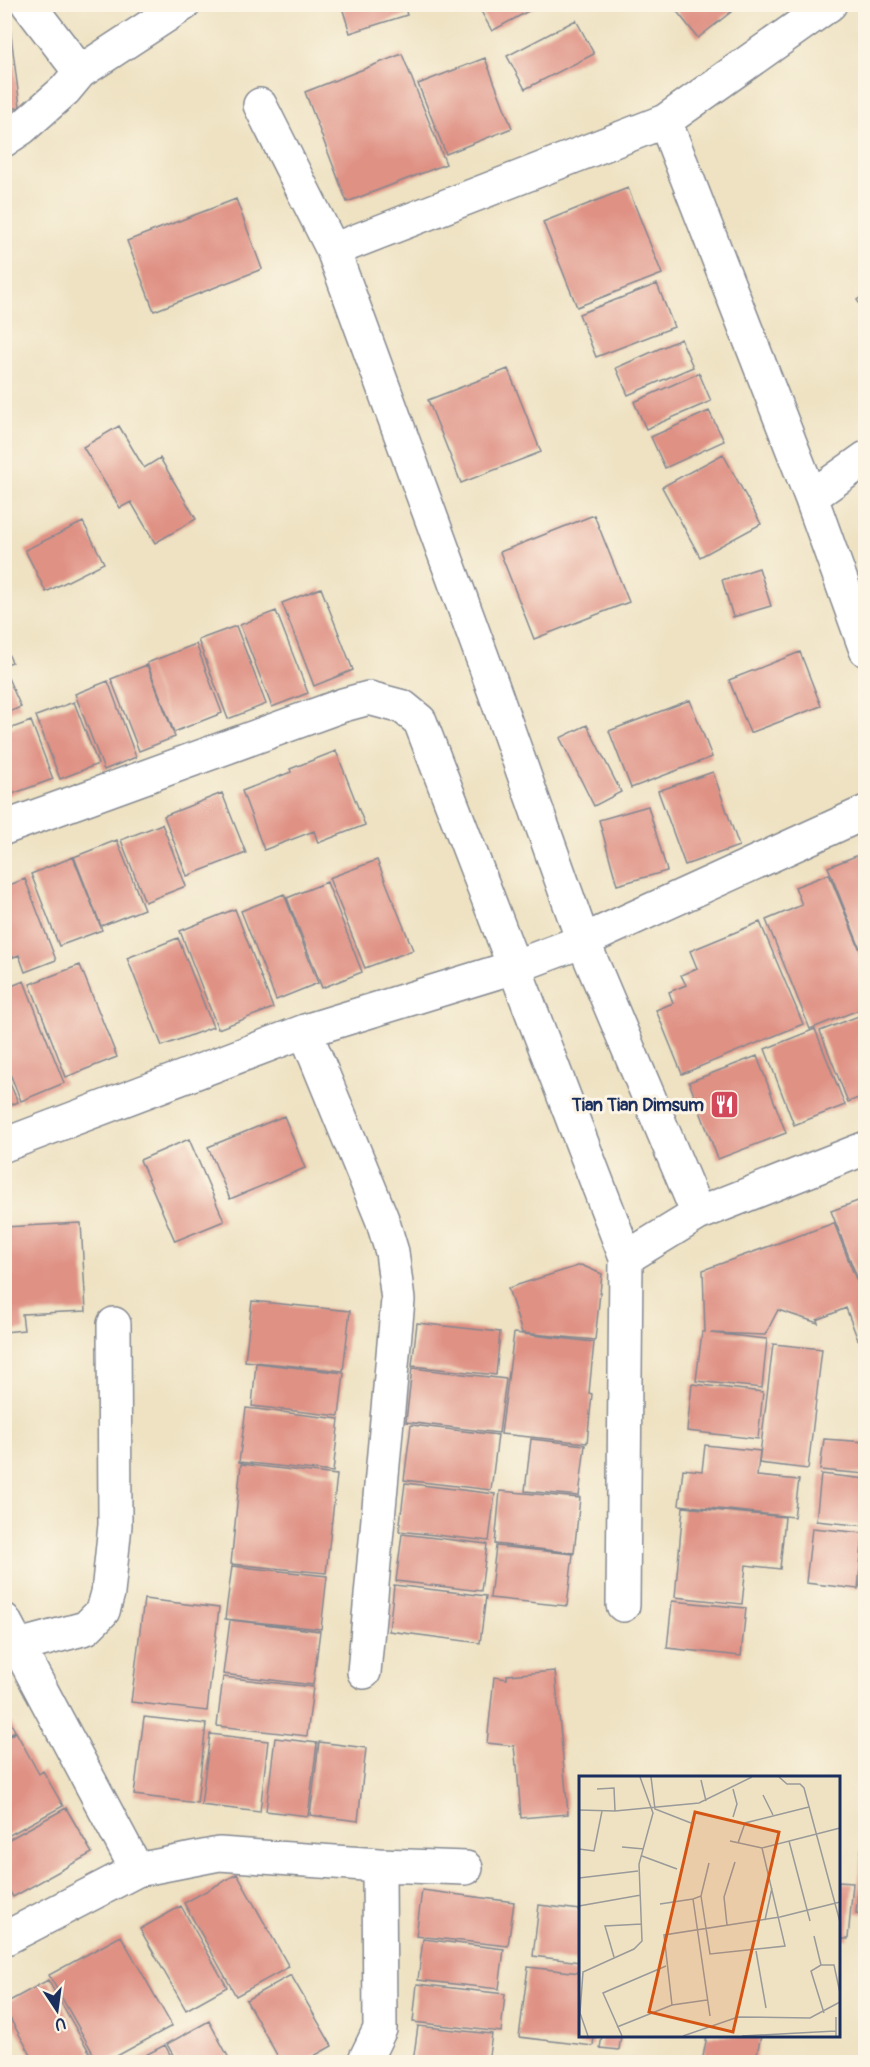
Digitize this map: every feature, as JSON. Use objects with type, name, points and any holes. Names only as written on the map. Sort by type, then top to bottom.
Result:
[{"type":"street","points":[[28,4],[80,72]]},
{"type":"street","points":[[4,140],[22,128],[65,90],[80,72],[184,4]]},
{"type":"street","points":[[333,250],[665,121],[830,4]]},
{"type":"street","points":[[260,105],[333,250],[484,662],[583,941],[698,1214]]},
{"type":"street","points":[[665,121],[811,497],[866,650]]},
{"type":"street","points":[[811,497],[866,458]]},
{"type":"street","points":[[4,828],[343,705],[369,698],[403,707],[420,721],[626,1258],[623,1605]]},
{"type":"street","points":[[4,1145],[305,1031],[514,967],[583,941],[866,812]]},
{"type":"street","points":[[305,1031],[382,1219],[393,1252],[398,1300],[364,1672]]},
{"type":"street","points":[[626,1258],[698,1214],[866,1148]]},
{"type":"street","points":[[114,1324],[115,1525],[108,1593],[103,1611],[86,1628],[12,1633],[137,1870]]},
{"type":"street","points":[[4,1939],[137,1870],[219,1854],[379,1865],[466,1868]]},
{"type":"street","points":[[364,2062],[380,2029],[379,1865]]},
{"type":"building","points":[[341,4],[404,4],[407,15],[350,33]]},
{"type":"building","points":[[477,4],[541,4],[492,31]]},
{"type":"building","points":[[671,4],[741,4],[698,38]]},
{"type":"building","points":[[9,19],[20,107],[4,111],[4,20]]},
{"type":"building","points":[[576,20],[594,54],[525,89],[507,56]]},
{"type":"building","points":[[402,54],[446,164],[347,202],[305,92]]},
{"type":"building","points":[[485,58],[512,128],[446,154],[418,84]]},
{"type":"building","points":[[628,188],[662,274],[577,307],[543,222]]},
{"type":"building","points":[[236,199],[262,269],[154,311],[127,241]]},
{"type":"building","points":[[657,284],[674,327],[596,357],[579,314]]},
{"type":"building","points":[[866,294],[866,313],[857,300]]},
{"type":"building","points":[[681,339],[693,367],[628,395],[616,368]]},
{"type":"building","points":[[508,369],[541,452],[461,483],[428,400]]},
{"type":"building","points":[[699,373],[711,401],[646,429],[634,402]]},
{"type":"building","points":[[709,411],[724,441],[665,468],[651,437]]},
{"type":"building","points":[[119,426],[144,468],[160,458],[196,519],[155,543],[131,502],[120,508],[83,447]]},
{"type":"building","points":[[723,454],[761,524],[700,557],[662,487]]},
{"type":"building","points":[[594,515],[629,602],[534,639],[500,552]]},
{"type":"building","points":[[83,522],[104,563],[46,592],[25,550]]},
{"type":"building","points":[[759,568],[771,606],[733,617],[722,580]]},
{"type":"building","points":[[321,588],[353,670],[314,686],[282,603]]},
{"type":"building","points":[[276,611],[308,693],[272,707],[240,625]]},
{"type":"building","points":[[236,626],[266,704],[228,719],[198,640]]},
{"type":"building","points":[[196,644],[222,713],[174,732],[147,663]]},
{"type":"building","points":[[4,645],[12,662],[4,665]]},
{"type":"building","points":[[800,652],[821,706],[750,733],[729,680]]},
{"type":"building","points":[[147,665],[175,737],[139,751],[111,679]]},
{"type":"building","points":[[4,669],[21,707],[4,714]]},
{"type":"building","points":[[108,681],[136,757],[104,770],[75,694]]},
{"type":"building","points":[[690,700],[712,757],[631,788],[609,731]]},
{"type":"building","points":[[74,702],[98,764],[60,779],[36,716]]},
{"type":"building","points":[[31,721],[53,779],[4,797],[4,731]]},
{"type":"building","points":[[587,725],[621,792],[594,806],[560,738]]},
{"type":"building","points":[[336,751],[365,825],[318,843],[314,831],[264,850],[242,791]]},
{"type":"building","points":[[713,772],[739,846],[685,865],[658,791]]},
{"type":"building","points":[[222,793],[246,853],[187,876],[164,816]]},
{"type":"building","points":[[648,806],[667,871],[617,885],[599,820]]},
{"type":"building","points":[[162,824],[186,886],[145,902],[121,840]]},
{"type":"building","points":[[117,840],[144,909],[101,926],[74,857]]},
{"type":"building","points":[[866,852],[866,961],[865,961],[828,867]]},
{"type":"building","points":[[73,857],[102,930],[59,946],[31,874]]},
{"type":"building","points":[[377,860],[413,950],[365,968],[329,878]]},
{"type":"building","points":[[829,874],[866,965],[866,1007],[810,1029],[766,920],[802,905],[795,887]]},
{"type":"building","points":[[25,879],[56,960],[25,972],[19,955],[8,959],[4,951],[4,887]]},
{"type":"building","points":[[327,882],[362,972],[322,988],[287,898]]},
{"type":"building","points":[[284,894],[318,983],[276,1000],[241,911]]},
{"type":"building","points":[[235,909],[273,1008],[218,1029],[180,931]]},
{"type":"building","points":[[760,922],[803,1024],[682,1074],[656,1010],[673,1003],[669,992],[686,985],[681,975],[697,968],[690,951]]},
{"type":"building","points":[[178,938],[213,1027],[162,1046],[127,958]]},
{"type":"building","points":[[80,965],[117,1057],[66,1077],[30,984]]},
{"type":"building","points":[[24,981],[64,1083],[21,1101],[4,1059],[4,989]]},
{"type":"building","points":[[866,1013],[866,1095],[848,1102],[820,1031]]},
{"type":"building","points":[[815,1029],[845,1105],[794,1125],[765,1049]]},
{"type":"building","points":[[757,1056],[786,1133],[718,1159],[689,1082]]},
{"type":"building","points":[[4,1070],[18,1102],[4,1108]]},
{"type":"building","points":[[284,1116],[305,1168],[230,1199],[208,1147]]},
{"type":"building","points":[[189,1139],[224,1221],[175,1241],[140,1160]]},
{"type":"building","points":[[866,1198],[866,1298],[865,1298],[831,1211]]},
{"type":"building","points":[[81,1223],[86,1311],[22,1314],[24,1330],[4,1332],[4,1227]]},
{"type":"building","points":[[834,1223],[866,1305],[866,1337],[858,1340],[846,1308],[817,1320],[818,1323],[778,1310],[765,1335],[710,1333],[767,1339],[762,1388],[696,1381],[702,1332],[705,1332],[703,1270]]},
{"type":"building","points":[[581,1265],[602,1274],[595,1340],[522,1333],[508,1288]]},
{"type":"building","points":[[252,1301],[350,1311],[343,1371],[245,1361]]},
{"type":"building","points":[[417,1323],[500,1332],[496,1375],[412,1366]]},
{"type":"building","points":[[514,1333],[594,1342],[587,1443],[501,1434]]},
{"type":"building","points":[[773,1344],[822,1349],[808,1469],[759,1463]]},
{"type":"building","points":[[256,1363],[344,1373],[339,1416],[252,1406]]},
{"type":"building","points":[[412,1368],[506,1379],[499,1433],[406,1422]]},
{"type":"building","points":[[692,1384],[763,1392],[758,1439],[687,1431]]},
{"type":"building","points":[[246,1408],[339,1419],[333,1472],[239,1462]]},
{"type":"building","points":[[411,1425],[498,1435],[491,1490],[404,1480]]},
{"type":"building","points":[[531,1439],[585,1445],[579,1496],[525,1491]]},
{"type":"building","points":[[824,1439],[866,1442],[866,1474],[820,1470]]},
{"type":"building","points":[[705,1445],[760,1451],[757,1476],[799,1480],[794,1517],[679,1505],[683,1469],[702,1471]]},
{"type":"building","points":[[241,1464],[337,1475],[326,1573],[231,1564]]},
{"type":"building","points":[[821,1474],[866,1479],[866,1526],[816,1521]]},
{"type":"building","points":[[405,1483],[495,1494],[489,1541],[399,1531]]},
{"type":"building","points":[[500,1491],[580,1498],[574,1553],[495,1544]]},
{"type":"building","points":[[683,1507],[785,1517],[780,1569],[746,1565],[742,1604],[675,1597]]},
{"type":"building","points":[[812,1528],[863,1533],[858,1589],[806,1583]]},
{"type":"building","points":[[402,1534],[487,1544],[481,1591],[396,1581]]},
{"type":"building","points":[[496,1546],[573,1554],[567,1606],[490,1598]]},
{"type":"building","points":[[864,1553],[866,1553],[866,1588],[860,1587]]},
{"type":"building","points":[[232,1566],[327,1576],[321,1629],[225,1619]]},
{"type":"building","points":[[394,1585],[486,1596],[480,1643],[389,1631]]},
{"type":"building","points":[[144,1599],[219,1608],[207,1711],[131,1702]]},
{"type":"building","points":[[672,1601],[746,1608],[741,1656],[667,1648]]},
{"type":"building","points":[[230,1620],[320,1631],[313,1685],[223,1674]]},
{"type":"building","points":[[555,1671],[568,1814],[521,1818],[514,1746],[487,1743],[494,1677],[507,1679],[507,1675]]},
{"type":"building","points":[[223,1677],[313,1687],[307,1736],[217,1726]]},
{"type":"building","points":[[5,1712],[15,1731],[5,1737]]},
{"type":"building","points":[[144,1717],[206,1724],[197,1803],[134,1795]]},
{"type":"building","points":[[16,1732],[39,1774],[43,1771],[63,1806],[4,1838],[4,1739]]},
{"type":"building","points":[[210,1734],[268,1741],[260,1812],[201,1805]]},
{"type":"building","points":[[275,1738],[317,1743],[308,1816],[266,1811]]},
{"type":"building","points":[[319,1742],[366,1748],[358,1821],[310,1815]]},
{"type":"building","points":[[66,1808],[92,1853],[13,1897],[4,1882],[4,1842]]},
{"type":"building","points":[[864,1820],[866,1820],[866,1914],[856,1913]]},
{"type":"building","points":[[237,1874],[289,1967],[236,1996],[184,1903]]},
{"type":"building","points":[[840,1882],[853,1883],[848,1939],[840,1939]]},
{"type":"building","points":[[422,1890],[514,1902],[508,1946],[416,1936]]},
{"type":"building","points":[[539,1905],[579,1910],[579,1962],[533,1956]]},
{"type":"building","points":[[181,1906],[227,1987],[186,2010],[140,1929]]},
{"type":"building","points":[[121,1936],[172,2026],[106,2062],[98,2062],[49,1975]]},
{"type":"building","points":[[423,1939],[504,1949],[499,1989],[418,1980]]},
{"type":"building","points":[[528,1967],[579,1973],[579,2037],[594,2037],[593,2046],[519,2037]]},
{"type":"building","points":[[291,1975],[332,2046],[303,2062],[281,2062],[246,2000]]},
{"type":"building","points":[[48,1980],[95,2062],[35,2062],[4,2008],[4,2004]]},
{"type":"building","points":[[417,1984],[505,1994],[501,2032],[413,2022]]},
{"type":"building","points":[[209,2021],[231,2062],[177,2062],[167,2044]]},
{"type":"building","points":[[418,2026],[492,2034],[488,2062],[413,2062]]},
{"type":"building","points":[[602,2037],[621,2037],[619,2050],[600,2048]]},
{"type":"building","points":[[707,2037],[761,2037],[755,2062],[702,2062]]},
{"type":"building","points":[[165,2045],[174,2062],[132,2062]]},
{"type":"place","name":"Tian Tian Dimsum","points":[[725,1105]]}]
